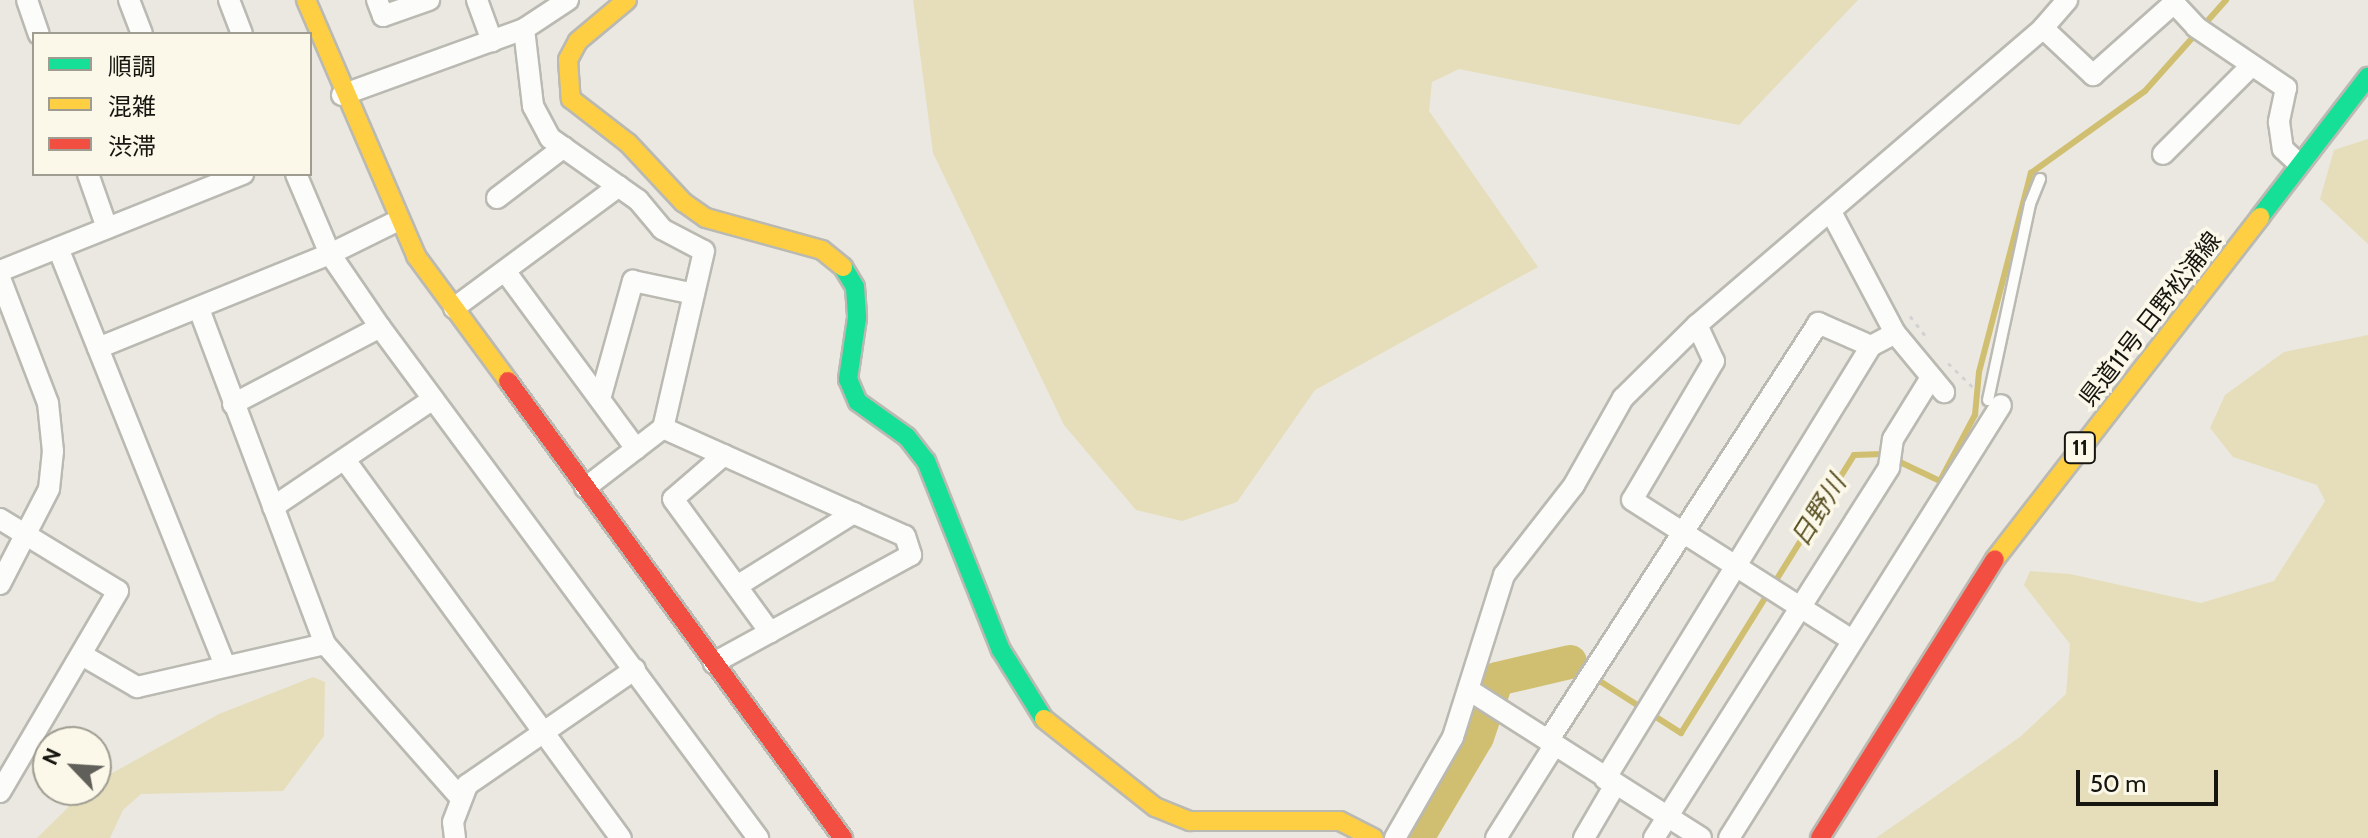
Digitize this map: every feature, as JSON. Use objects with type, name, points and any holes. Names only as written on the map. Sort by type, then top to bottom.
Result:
[{"type":"street","points":[[27,0],[38,32]]},
{"type":"street","points":[[129,0],[141,32]]},
{"type":"street","points":[[229,0],[241,32]]},
{"type":"street","points":[[306,0],[342,95],[397,221],[454,308],[843,838]]},
{"type":"street","points":[[377,0],[383,16],[429,0]]},
{"type":"street","points":[[477,0],[492,41]]},
{"type":"street","points":[[342,95],[524,29],[568,0]]},
{"type":"street","points":[[627,0],[578,41],[568,60],[571,99],[628,143],[683,202],[706,218],[822,250],[841,263],[855,287],[857,318],[848,379],[858,402],[907,437],[926,461],[1001,650],[1044,720],[1155,807],[1190,821],[1267,817],[1340,821],[1374,838]]},
{"type":"street","points":[[1395,838],[1453,737],[1504,575],[1574,485],[1623,398],[1697,325],[2043,28],[2067,0]]},
{"type":"street","points":[[2043,28],[2093,75],[2172,2],[2196,27],[2286,88],[2279,122],[2283,149],[2299,164]]},
{"type":"street","points":[[524,29],[533,106],[550,138],[619,186],[662,229],[704,251],[663,428],[585,488]]},
{"type":"street","points":[[2163,154],[2251,66]]},
{"type":"street","name":"県道11号 日野松浦線","points":[[1820,838],[1988,567],[2368,77]]},
{"type":"street","points":[[502,188],[564,147]]},
{"type":"street","points":[[89,176],[107,228]]},
{"type":"street","points":[[0,271],[238,176]]},
{"type":"street","points":[[297,176],[330,254],[380,327],[758,838]]},
{"type":"street","points":[[454,308],[619,186]]},
{"type":"street","points":[[1654,838],[1889,467],[1893,439],[1937,386],[1895,333],[1831,212]]},
{"type":"street","points":[[98,348],[330,254],[397,221]]},
{"type":"street","points":[[58,248],[225,665]]},
{"type":"street","points":[[505,271],[636,449]]},
{"type":"street","points":[[0,278],[50,415],[49,489],[29,535],[0,584]]},
{"type":"street","points":[[600,399],[633,281],[694,294]]},
{"type":"street","points":[[199,309],[325,644],[460,797]]},
{"type":"street","points":[[1496,838],[1680,532],[1818,323],[1871,346]]},
{"type":"street","points":[[1697,325],[1714,361],[1632,500],[1850,639]]},
{"type":"street","points":[[233,404],[380,327]]},
{"type":"street","points":[[1584,838],[1610,782],[1871,346],[1895,333]]},
{"type":"street","points":[[273,507],[433,399]]},
{"type":"street","points":[[1729,838],[1994,402]]},
{"type":"street","points":[[663,428],[905,536],[911,555],[714,663]]},
{"type":"street","points":[[724,455],[673,499],[770,632]]},
{"type":"street","points":[[345,460],[621,838]]},
{"type":"street","points":[[737,586],[854,513]]},
{"type":"street","points":[[0,519],[118,591],[0,792]]},
{"type":"street","points":[[82,655],[137,687],[325,644]]},
{"type":"street","points":[[455,838],[453,822],[467,785],[635,669]]},
{"type":"street","points":[[1469,690],[1701,838]]},
{"type":"street","points":[[1267,817],[1268,838]]},
{"type":"lane","points":[[1994,402],[2040,179]]},
{"type":"path","points":[[1905,310],[1932,344]]},
{"type":"path","points":[[1941,356],[1994,402]]},
{"type":"shaded area","points":[[913,0],[1858,0],[1739,125],[1459,69],[1432,82],[1429,111],[1538,267],[1315,390],[1237,502],[1182,521],[1136,510],[1064,425],[933,153]]},
{"type":"shaded area","points":[[2368,139],[2368,244],[2320,199],[2334,150]]},
{"type":"shaded area","points":[[2368,335],[2368,838],[1876,838],[2020,737],[2066,694],[2070,644],[2024,585],[2030,571],[2070,574],[2201,603],[2274,581],[2325,501],[2317,485],[2233,457],[2210,428],[2225,395],[2284,352]]},
{"type":"shaded area","points":[[313,677],[325,682],[324,736],[283,791],[141,794],[123,810],[110,838],[37,838],[70,806],[112,806],[112,773],[219,714]]},
{"type":"waterway","name":"日野川","points":[[1570,662],[1681,733],[1854,455],[1883,454],[1940,481],[1975,415],[1979,372],[2031,173],[2145,91],[2226,0]]},
{"type":"waterway","name":"日野川","points":[[1417,838],[1477,737],[1497,679],[1570,662]]},
{"type":"traffic: fast","points":[[2260,217],[2368,77]]},
{"type":"traffic: fast","points":[[843,267],[855,287],[857,318],[848,379],[858,402],[907,437],[926,461],[1001,650],[1044,719]]},
{"type":"traffic: slow","points":[[306,0],[416,256],[508,381]]},
{"type":"traffic: slow","points":[[627,0],[578,41],[568,60],[571,99],[628,143],[683,202],[706,218],[822,250],[843,267]]},
{"type":"traffic: slow","points":[[1995,559],[2260,217]]},
{"type":"traffic: slow","points":[[1044,719],[1155,807],[1190,821],[1340,821],[1374,838]]},
{"type":"traffic: jam","points":[[508,381],[843,838]]},
{"type":"traffic: jam","points":[[1820,838],[1995,559]]}]
